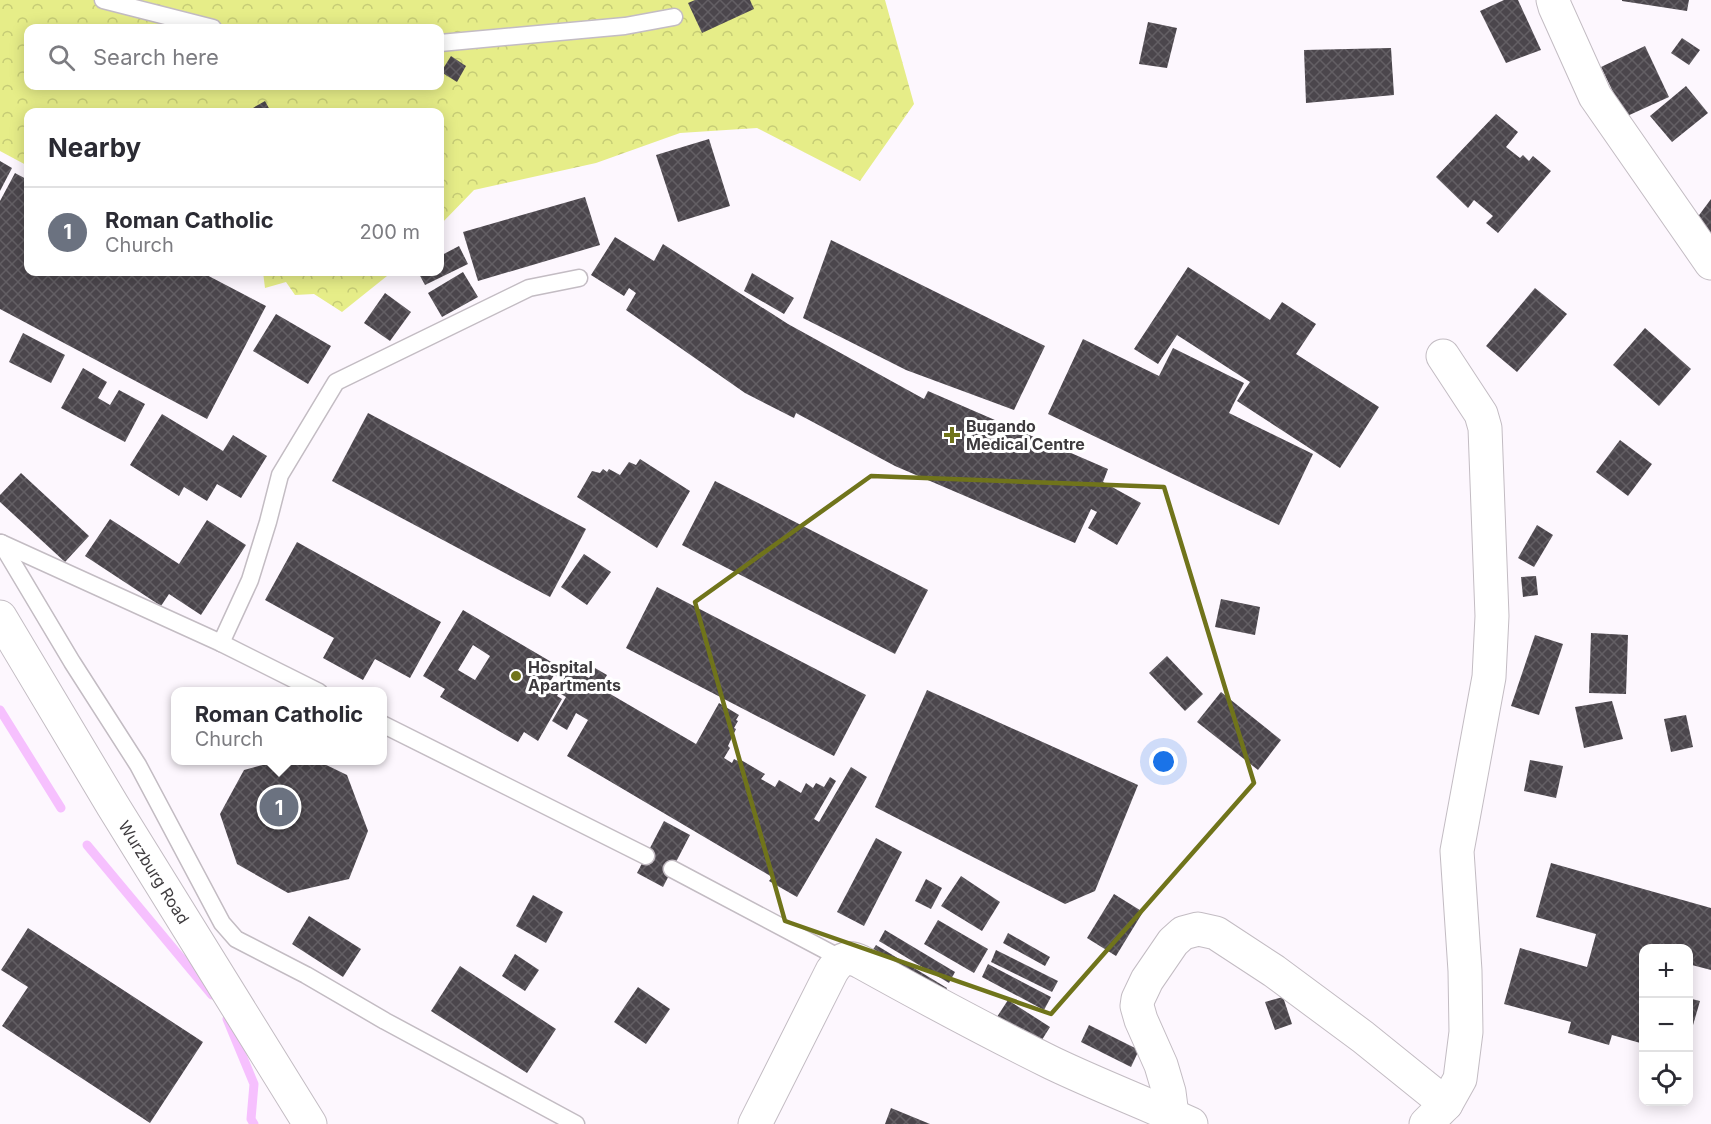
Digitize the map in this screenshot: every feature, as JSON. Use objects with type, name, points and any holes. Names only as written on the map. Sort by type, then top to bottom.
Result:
[{"type":"street","points":[[1553,0],[1595,96],[1711,263]]},
{"type":"street","points":[[1177,1121],[1161,1065],[1141,1020],[1137,1005],[1147,980],[1173,942],[1184,933],[1198,929],[1216,933],[1274,971],[1363,1037],[1436,1114],[1460,1079],[1466,1032],[1465,971],[1457,851],[1489,677],[1492,616],[1485,428],[1482,414],[1443,356]]},
{"type":"street","name":"Wurzburg Road","points":[[0,617],[113,806],[310,1124]]},
{"type":"street","points":[[755,1124],[832,971],[842,959],[849,958],[861,962],[976,1025],[1177,1121]]},
{"type":"lane","points":[[103,0],[197,24]]},
{"type":"lane","points":[[444,43],[625,26],[674,17]]},
{"type":"lane","points":[[221,643],[250,580],[280,475],[336,382],[529,288],[579,278]]},
{"type":"lane","points":[[1,542],[221,643],[309,687]]},
{"type":"lane","points":[[1,542],[72,662],[138,765],[222,923],[236,939],[306,975],[385,1021],[576,1124]]},
{"type":"lane","points":[[387,726],[646,856]]},
{"type":"lane","points":[[672,869],[842,959]]},
{"type":"highlighted area","points":[[871,476],[1164,487],[1254,783],[1051,1014],[785,921],[695,602]]},
{"type":"green space","points":[[0,0],[885,0],[914,104],[860,181],[757,128],[680,133],[596,163],[474,190],[444,221],[444,108],[24,108],[24,164],[0,151]]},
{"type":"green space","points":[[264,276],[387,276],[342,312],[314,294],[295,295],[286,282],[265,288]]},
{"type":"building","points":[[695,0],[750,0],[754,9],[702,33],[688,3]]},
{"type":"building","points":[[1504,0],[1518,0],[1541,50],[1506,63],[1480,11]]},
{"type":"building","points":[[1622,0],[1689,0],[1687,11]]},
{"type":"building","points":[[1148,22],[1177,28],[1167,68],[1139,64]]},
{"type":"building","points":[[1682,38],[1700,50],[1689,65],[1671,53]]},
{"type":"building","points":[[1645,46],[1669,97],[1625,117],[1601,67]]},
{"type":"building","points":[[1391,48],[1394,95],[1306,103],[1304,50]]},
{"type":"building","points":[[451,56],[466,66],[457,82],[444,74],[444,67]]},
{"type":"building","points":[[1686,86],[1708,113],[1672,142],[1650,116]]},
{"type":"building","points":[[265,101],[269,108],[253,108]]},
{"type":"building","points":[[1496,114],[1518,132],[1506,147],[1520,158],[1523,155],[1529,161],[1533,156],[1551,171],[1498,233],[1486,223],[1493,216],[1474,200],[1468,208],[1436,177]]},
{"type":"building","points":[[709,139],[730,206],[678,222],[656,155]]},
{"type":"building","points":[[0,161],[12,168],[0,191]]},
{"type":"building","points":[[15,173],[24,178],[24,276],[209,276],[266,306],[207,419],[0,309],[0,201]]},
{"type":"building","points":[[585,197],[600,245],[478,281],[463,232]]},
{"type":"building","points":[[1711,199],[1711,241],[1691,226]]},
{"type":"building","points":[[615,237],[654,261],[663,244],[788,324],[924,399],[928,391],[1108,469],[1103,482],[1141,503],[1117,545],[1088,528],[1097,512],[1091,509],[1075,543],[895,466],[796,413],[794,418],[745,393],[626,310],[636,293],[629,288],[624,296],[591,275]]},
{"type":"building","points":[[831,240],[1045,346],[1014,410],[906,370],[803,318]]},
{"type":"building","points":[[459,246],[468,264],[444,276],[444,254]]},
{"type":"building","points":[[1188,267],[1270,320],[1282,302],[1316,324],[1296,354],[1379,407],[1340,468],[1237,401],[1250,382],[1177,335],[1158,364],[1134,349]]},
{"type":"building","points":[[463,272],[478,297],[442,317],[428,293]]},
{"type":"building","points":[[752,273],[794,298],[784,314],[744,291]]},
{"type":"building","points":[[420,276],[443,276],[425,285]]},
{"type":"building","points":[[1535,288],[1567,314],[1517,372],[1486,346]]},
{"type":"building","points":[[385,293],[411,312],[390,341],[364,323]]},
{"type":"building","points":[[276,314],[331,346],[308,384],[253,351]]},
{"type":"building","points":[[1645,328],[1691,369],[1659,406],[1613,365]]},
{"type":"building","points":[[23,333],[65,355],[51,383],[9,362]]},
{"type":"building","points":[[1083,339],[1159,376],[1173,348],[1244,383],[1229,413],[1313,454],[1279,525],[1048,414]]},
{"type":"building","points":[[83,368],[107,382],[98,398],[110,405],[119,390],[145,404],[125,442],[61,408]]},
{"type":"building","points":[[368,413],[586,529],[550,597],[332,481]]},
{"type":"building","points":[[162,414],[223,451],[233,435],[267,456],[241,498],[217,484],[207,501],[184,487],[179,496],[130,465]]},
{"type":"building","points":[[1620,440],[1652,464],[1628,496],[1596,472]]},
{"type":"building","points":[[640,459],[690,491],[657,548],[577,497],[592,471],[600,473],[603,469],[607,472],[609,469],[620,475],[629,462],[636,465]]},
{"type":"building","points":[[21,473],[89,536],[65,562],[0,502],[0,495]]},
{"type":"building","points":[[715,481],[928,590],[895,654],[682,545]]},
{"type":"building","points":[[110,519],[179,564],[207,520],[246,545],[201,615],[169,594],[161,606],[85,556]]},
{"type":"building","points":[[1537,525],[1553,535],[1534,567],[1518,558]]},
{"type":"building","points":[[297,542],[441,622],[410,678],[375,659],[363,680],[323,658],[334,638],[265,600]]},
{"type":"building","points":[[584,554],[611,572],[587,605],[561,587]]},
{"type":"building","points":[[1536,576],[1538,595],[1523,597],[1521,577]]},
{"type":"building","points":[[657,587],[866,695],[834,756],[626,648]]},
{"type":"building","points":[[1221,599],[1260,607],[1255,635],[1215,627]]},
{"type":"building","name":"Hospital Apartments","points":[[463,610],[565,670],[561,678],[554,675],[550,682],[561,688],[557,696],[562,699],[538,741],[524,732],[518,742],[440,697],[445,689],[423,676]],"holes":[[[473,645],[490,656],[475,680],[458,670]]]},
{"type":"building","points":[[1591,633],[1628,635],[1626,694],[1589,693]]},
{"type":"building","points":[[1535,635],[1563,644],[1539,715],[1511,706]]},
{"type":"building","points":[[1167,656],[1203,694],[1185,711],[1149,673]]},
{"type":"building","points":[[569,667],[589,678],[595,668],[607,675],[600,688],[696,744],[719,703],[739,715],[734,728],[736,729],[728,746],[730,748],[724,758],[732,763],[734,759],[740,762],[741,760],[765,774],[761,779],[775,787],[779,780],[801,793],[806,783],[813,788],[816,783],[824,787],[830,777],[836,781],[814,819],[819,822],[851,767],[867,777],[797,897],[769,881],[772,877],[567,756],[588,720],[576,713],[567,730],[552,721],[566,697],[561,694],[564,688],[559,685]]},
{"type":"building","points":[[927,690],[1138,785],[1095,891],[1065,904],[875,807]]},
{"type":"building","points":[[1221,692],[1281,740],[1258,770],[1197,722]]},
{"type":"building","points":[[1612,701],[1623,739],[1584,748],[1575,707]]},
{"type":"building","points":[[1686,715],[1693,747],[1671,752],[1664,719]]},
{"type":"building","points":[[1530,760],[1563,766],[1556,798],[1524,791]]},
{"type":"building","points":[[262,765],[326,765],[347,775],[368,831],[349,879],[288,893],[237,864],[220,814],[244,770]]},
{"type":"building","points":[[664,821],[690,835],[663,887],[637,873]]},
{"type":"building","points":[[876,838],[902,852],[864,926],[837,912]]},
{"type":"building","points":[[1551,863],[1711,908],[1711,970],[1693,965],[1693,944],[1639,944],[1639,1043],[1612,1035],[1609,1045],[1568,1033],[1571,1022],[1504,1004],[1520,948],[1587,967],[1596,934],[1536,917]]},
{"type":"building","points":[[961,876],[1000,902],[982,931],[941,906]]},
{"type":"building","points":[[926,879],[942,888],[931,909],[915,901]]},
{"type":"building","points":[[1114,894],[1143,912],[1116,956],[1087,938]]},
{"type":"building","points":[[533,895],[563,912],[546,943],[516,926]]},
{"type":"building","points":[[309,916],[361,949],[343,977],[292,944]]},
{"type":"building","points":[[938,920],[988,949],[974,973],[924,944]]},
{"type":"building","points":[[28,928],[203,1042],[150,1123],[2,1026],[28,987],[1,970]]},
{"type":"building","points":[[885,930],[955,972],[949,983],[879,941]]},
{"type":"building","points":[[1008,933],[1050,957],[1045,966],[1003,943]]},
{"type":"building","points":[[876,945],[947,988],[940,1000],[868,957]]},
{"type":"building","points":[[996,950],[1058,981],[1052,992],[991,962]]},
{"type":"building","points":[[515,954],[539,970],[525,991],[502,976]]},
{"type":"building","points":[[988,964],[1051,997],[1044,1010],[982,977]]},
{"type":"building","points":[[460,966],[556,1029],[527,1073],[431,1011]]},
{"type":"building","points":[[638,987],[670,1009],[646,1044],[614,1022]]},
{"type":"building","points":[[1283,997],[1292,1024],[1275,1030],[1265,1002]]},
{"type":"building","points":[[1693,999],[1700,1001],[1693,1025]]},
{"type":"building","points":[[1008,1000],[1050,1027],[1035,1051],[993,1023]]},
{"type":"building","points":[[1089,1025],[1139,1050],[1131,1067],[1081,1042]]},
{"type":"building","points":[[891,1108],[930,1124],[885,1124]]},
{"type":"waterway","points":[[0,710],[61,808]]},
{"type":"waterway","points":[[87,845],[212,995]]},
{"type":"waterway","points":[[227,1019],[254,1084],[251,1119],[254,1124]]},
{"type":"place","name":"Bugando Medical Centre","points":[[952,435]]},
{"type":"place","name":"Hospital Apartments","points":[[516,676]]},
{"type":"place","name":"Roman Catholic","points":[[279,807]]}]
